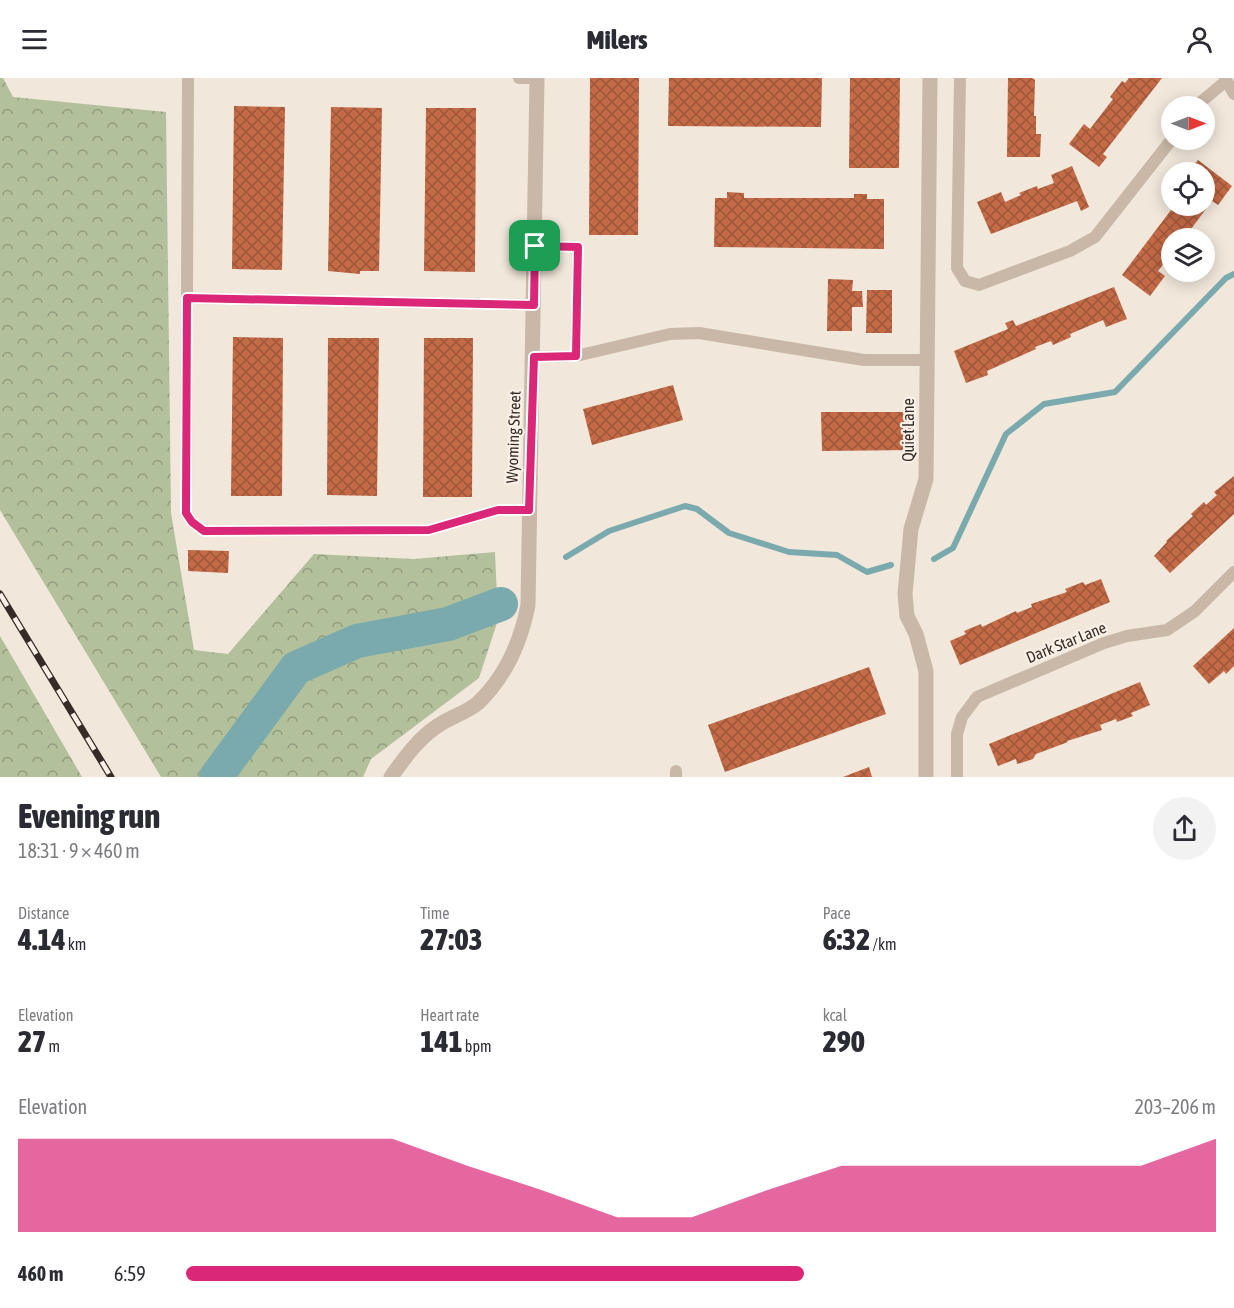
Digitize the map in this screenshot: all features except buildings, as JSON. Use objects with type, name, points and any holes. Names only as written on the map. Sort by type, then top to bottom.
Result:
[{"type":"street","name":"Wyoming Street","points":[[391,777],[420,740],[440,724],[466,711],[483,697],[498,678],[518,644],[524,627],[528,605],[534,357],[537,78]]},
{"type":"street","name":"Quiet Lane","points":[[926,777],[926,670],[916,634],[907,616],[905,594],[911,529],[926,479],[930,78]]},
{"type":"lane","points":[[188,78],[186,513],[192,522],[204,531],[429,530],[498,510],[529,510]]},
{"type":"lane","points":[[519,78],[537,78]]},
{"type":"lane","points":[[960,78],[957,268],[965,281],[979,285],[1071,251],[1095,237],[1163,150]]},
{"type":"lane","points":[[1208,96],[1226,80],[1234,94]]},
{"type":"lane","points":[[535,246],[578,247],[576,356]]},
{"type":"lane","points":[[187,298],[534,305]]},
{"type":"lane","points":[[534,357],[576,356],[670,334],[699,333],[864,360],[926,360]]},
{"type":"lane","name":"Dark Star Lane","points":[[957,777],[957,734],[962,717],[977,697],[1104,643],[1127,636],[1167,630],[1195,611],[1234,572]]},
{"type":"green space","points":[[0,78],[3,78],[13,97],[166,112],[171,513],[194,650],[228,654],[314,554],[414,559],[495,552],[498,620],[479,678],[371,759],[363,777],[161,777],[0,510]]},
{"type":"green space","points":[[0,636],[82,777],[0,777]]},
{"type":"waterway","points":[[934,559],[953,548],[1006,434],[1044,404],[1115,392],[1226,278],[1234,274]]},
{"type":"waterway","points":[[566,557],[609,531],[685,506],[697,509],[729,533],[789,552],[837,555],[867,572],[891,565]]},
{"type":"waterway","points":[[216,777],[296,668],[357,641],[448,624],[501,604]]},
{"type":"railway","points":[[0,594],[111,777]]},
{"type":"route","points":[[535,246],[578,247],[576,356],[534,357],[529,510],[498,510],[429,530],[204,531],[192,522],[186,513],[187,298],[534,305],[535,246]]}]
